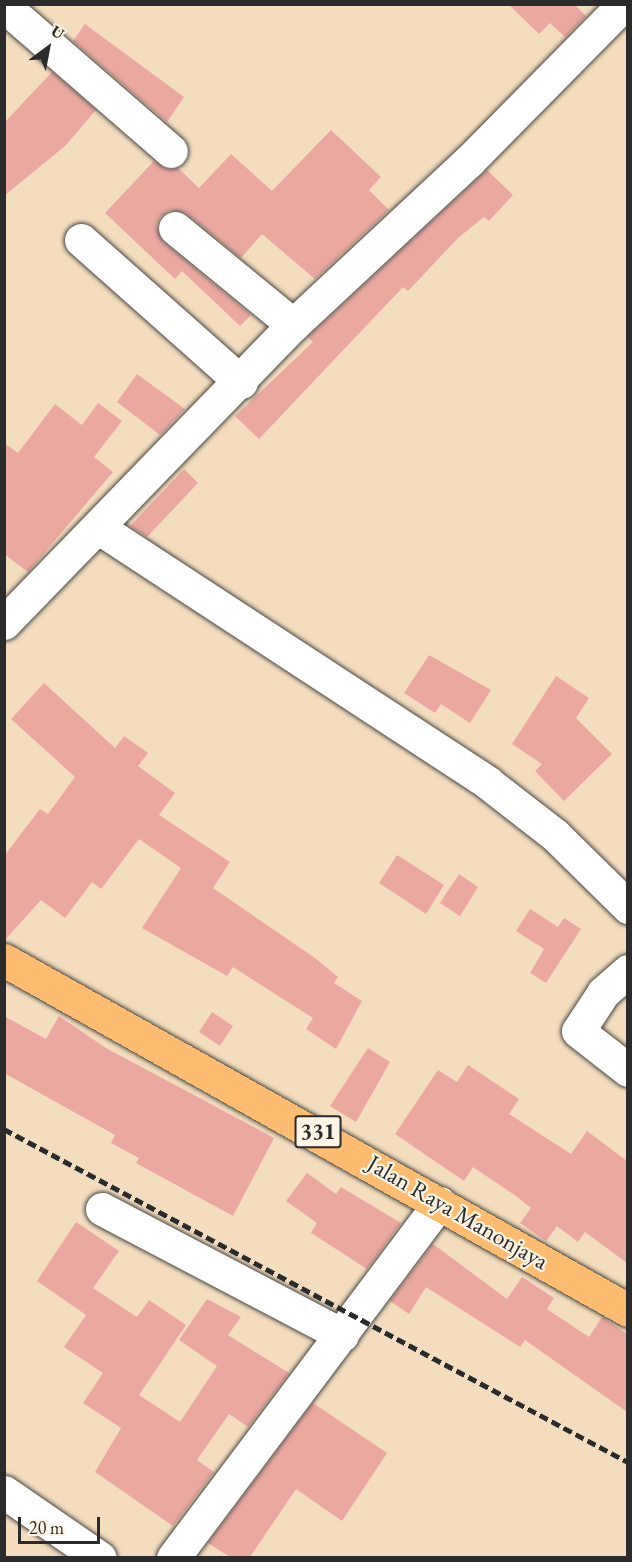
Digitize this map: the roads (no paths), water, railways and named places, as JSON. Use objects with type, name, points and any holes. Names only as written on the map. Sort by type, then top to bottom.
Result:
[{"type":"main road","name":"Jalan Raya Manonjaya","points":[[4,960],[627,1310]]},
{"type":"street","points":[[4,623],[241,382],[293,324],[460,169],[624,4]]},
{"type":"street","points":[[4,6],[171,151]]},
{"type":"street","points":[[175,228],[293,324]]},
{"type":"street","points":[[81,240],[241,382]]},
{"type":"street","points":[[99,528],[488,783],[555,835],[627,907]]},
{"type":"street","points":[[627,971],[586,1015],[578,1031],[627,1070]]},
{"type":"street","points":[[173,1557],[440,1203]]},
{"type":"street","points":[[102,1209],[342,1335]]},
{"type":"street","points":[[4,1492],[100,1557]]},
{"type":"railway","points":[[4,1129],[628,1462]]}]
